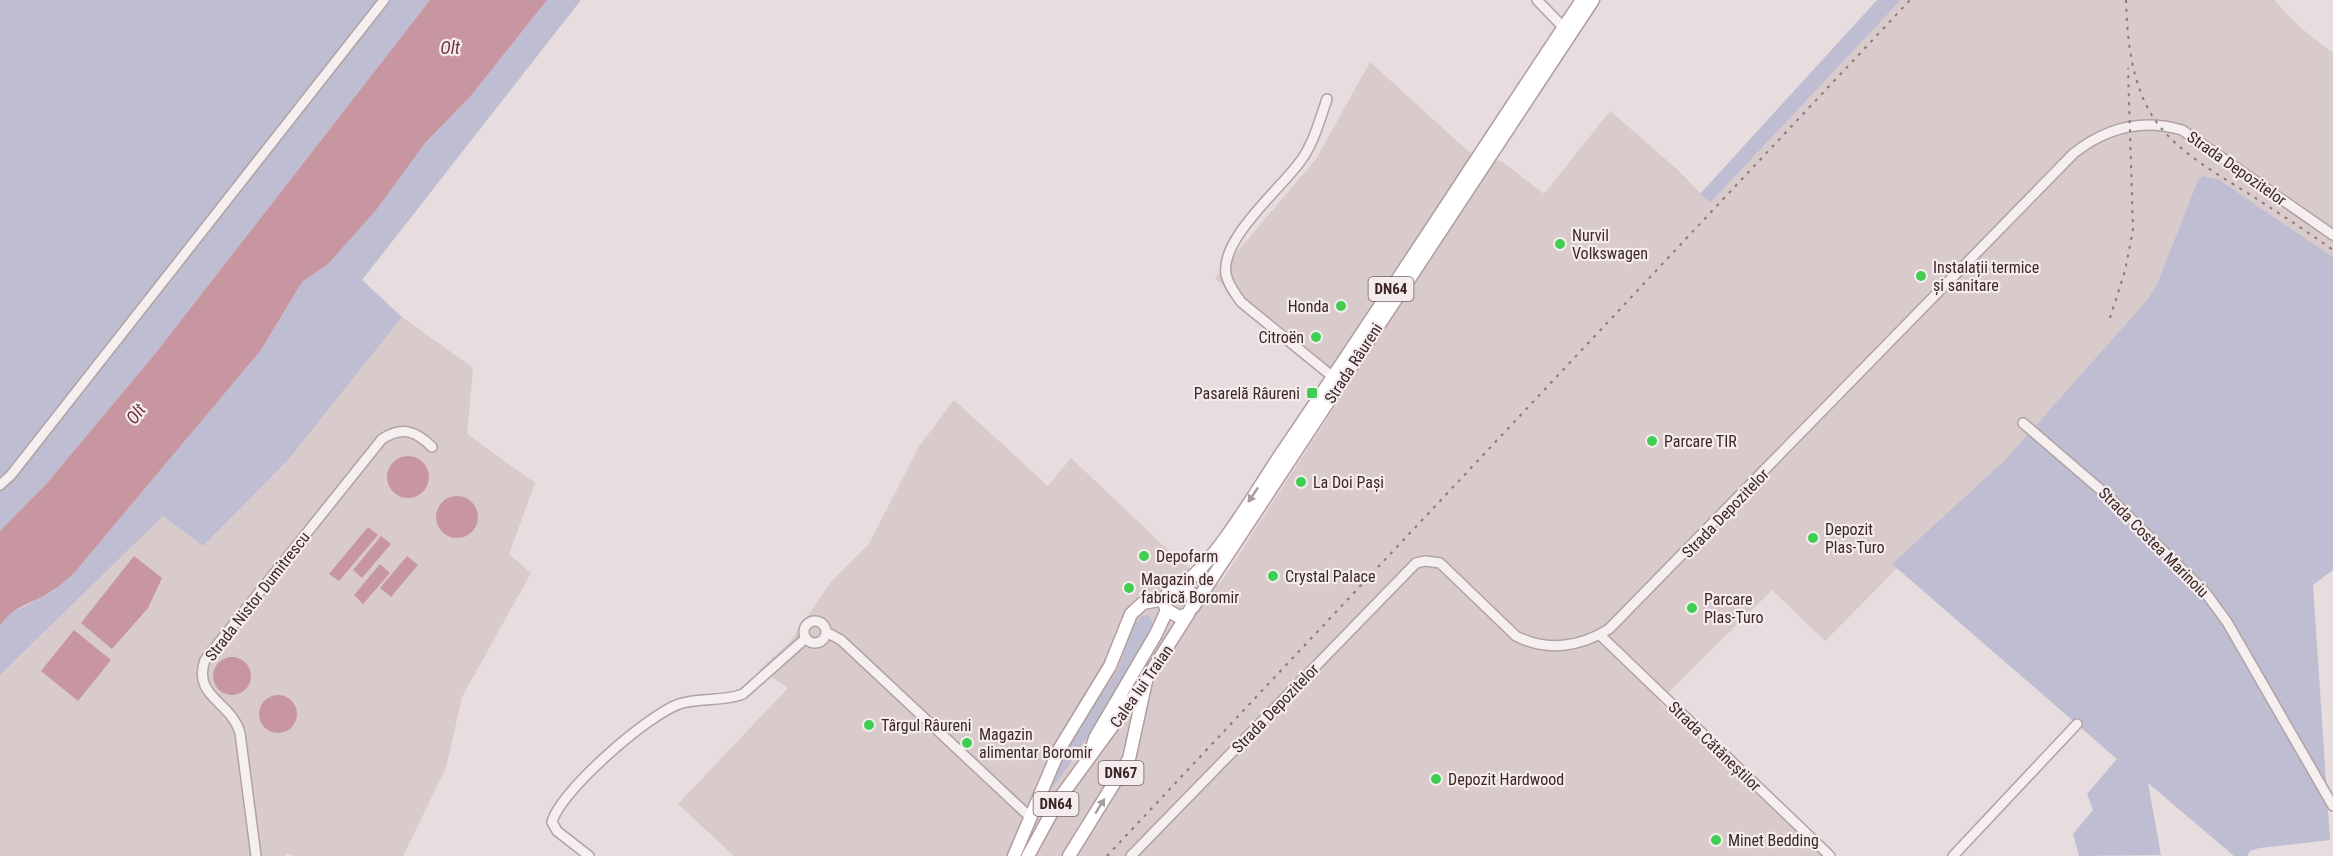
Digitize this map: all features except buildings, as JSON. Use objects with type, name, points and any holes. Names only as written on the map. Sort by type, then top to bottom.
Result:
[{"type":"main road","name":"Strada Râureni","points":[[1178,587],[1202,565],[1220,543],[1333,377],[1582,0]]},
{"type":"main road","name":"Strada Râureni","points":[[1191,610],[1593,0]]},
{"type":"main road","points":[[1014,856],[1060,748],[1110,666],[1131,614],[1149,600],[1165,604],[1179,617],[1191,610],[1191,593],[1178,587]]},
{"type":"main road","name":"DN64","points":[[1165,604],[1169,591],[1178,587]]},
{"type":"main road","name":"Calea lui Traian","points":[[1028,856],[1059,799],[1089,754],[1095,738],[1156,634],[1165,604]]},
{"type":"main road","name":"Calea lui Traian","points":[[1089,754],[1102,742],[1146,680],[1191,610]]},
{"type":"main road","name":"DN67","points":[[1070,856],[1129,759],[1146,680]]},
{"type":"street","points":[[0,485],[12,475],[384,0]]},
{"type":"street","points":[[1537,0],[1564,26],[1566,32],[1553,54],[1554,59]]},
{"type":"street","points":[[1564,26],[1572,25],[1584,5],[1593,0]]},
{"type":"street","points":[[1327,99],[1307,152],[1253,215],[1231,250],[1226,268],[1230,287],[1241,302],[1333,377]]},
{"type":"street","name":"Strada Depozitelor","points":[[1131,856],[1416,563],[1425,561],[1440,563],[1516,636],[1529,643],[1565,646],[1600,635],[1629,612],[2074,153],[2092,139],[2110,130],[2129,126],[2159,125],[2182,130],[2333,235]]},
{"type":"street","name":"Strada Costea Marinoiu","points":[[2023,423],[2109,497],[2205,592],[2227,622],[2333,806]]},
{"type":"street","name":"Strada Nistor Dumitrescu","points":[[256,856],[240,733],[233,716],[204,689],[201,673],[205,660],[382,439],[394,431],[405,432],[420,435],[432,447]]},
{"type":"street","points":[[813,621],[823,624],[826,632],[824,639],[817,643],[806,638],[804,629],[813,621]]},
{"type":"street","points":[[826,632],[841,640],[1031,818]]},
{"type":"street","name":"Strada Cătăneștilor","points":[[1600,635],[1830,856]]},
{"type":"street","points":[[589,856],[557,831],[552,822],[560,805],[602,761],[654,716],[670,708],[699,700],[734,698],[743,694],[806,638]]},
{"type":"street","points":[[1953,856],[2077,724]]},
{"type":"shaded area","points":[[0,0],[430,0],[154,355],[47,483],[0,531]]},
{"type":"shaded area","points":[[547,0],[581,0],[362,280],[402,317],[289,459],[203,546],[163,516],[0,675],[0,626],[7,615],[52,592],[75,572],[261,350],[302,282],[328,264],[425,143],[470,97]]},
{"type":"shaded area","points":[[1877,0],[1901,0],[1710,203],[1700,194]]},
{"type":"shaded area","points":[[1901,0],[2274,0],[2301,28],[2333,53],[2333,257],[2218,179],[2210,177],[2198,180],[2157,284],[2147,300],[2003,462],[1825,641],[1772,590],[1659,702],[1823,856],[734,856],[678,804],[788,688],[760,669],[790,642],[831,582],[869,544],[918,448],[954,400],[1048,486],[1071,458],[1183,564],[1219,585],[1345,391],[1215,278],[1316,159],[1370,62],[1469,152],[1503,162],[1544,194],[1610,111],[1678,170],[1710,203]]},
{"type":"shaded area","points":[[2203,176],[2218,179],[2333,257],[2333,570],[2313,585],[2330,840],[2259,848],[2250,851],[2247,856],[2234,856],[2148,783],[2161,855],[2079,856],[2073,834],[2093,810],[2087,794],[2117,759],[1892,564],[2003,462],[2147,300],[2157,284],[2198,180]]},
{"type":"shaded area","points":[[402,317],[473,368],[467,434],[535,483],[509,554],[531,573],[462,697],[446,768],[403,856],[294,856],[287,853],[285,856],[0,856],[0,675],[163,516],[203,546],[289,459]]},
{"type":"shaded area","points":[[1149,615],[1152,624],[1137,655],[1088,736],[1052,787],[1063,754],[1111,681],[1122,660],[1134,626],[1142,616]]},
{"type":"water","name":"Olt","points":[[430,0],[547,0],[470,97],[425,143],[376,210],[328,264],[302,282],[261,350],[75,572],[52,591],[11,614],[0,626],[0,531],[47,483],[154,355]]},
{"type":"water","points":[[408,456],[423,462],[429,477],[423,492],[408,498],[393,492],[387,477],[393,462]]},
{"type":"water","points":[[457,496],[472,502],[478,517],[472,532],[457,538],[442,532],[436,517],[442,502]]},
{"type":"water","points":[[368,527],[378,535],[339,581],[329,574]]},
{"type":"water","points":[[381,536],[391,544],[362,578],[353,570]]},
{"type":"water","points":[[134,556],[162,578],[148,608],[112,649],[81,623]]},
{"type":"water","points":[[407,556],[418,565],[391,597],[380,588]]},
{"type":"water","points":[[380,564],[390,573],[363,604],[354,595]]},
{"type":"water","points":[[74,630],[111,660],[78,701],[41,671]]},
{"type":"water","points":[[232,657],[245,663],[251,676],[245,689],[232,695],[219,689],[213,676],[219,663]]},
{"type":"water","points":[[278,695],[291,701],[297,714],[291,727],[278,733],[265,727],[259,714],[265,701]]},
{"type":"railway","points":[[1107,856],[1910,0]]},
{"type":"railway","points":[[2126,0],[2134,72],[2150,112],[2160,126],[2199,162],[2333,250]]},
{"type":"railway","points":[[2110,318],[2125,271],[2133,230],[2128,68]]},
{"type":"place","name":"Nurvil Volkswagen","points":[[1560,244]]},
{"type":"place","name":"Instalații termice și sanitare","points":[[1921,276]]},
{"type":"place","name":"Honda","points":[[1341,306]]},
{"type":"place","name":"Citroën","points":[[1316,337]]},
{"type":"place","name":"Pasarelă Râureni","points":[[1312,393]]},
{"type":"place","name":"Parcare TIR","points":[[1652,441]]},
{"type":"place","name":"La Doi Pași","points":[[1301,482]]},
{"type":"place","name":"Depozit Plas-Turo","points":[[1813,538]]},
{"type":"place","name":"Depofarm","points":[[1144,556]]},
{"type":"place","name":"Crystal Palace","points":[[1273,576]]},
{"type":"place","name":"Magazin de fabrică Boromir","points":[[1129,588]]},
{"type":"place","name":"Parcare Plas-Turo","points":[[1692,608]]},
{"type":"place","name":"Târgul Râureni","points":[[869,725]]},
{"type":"place","name":"Magazin alimentar Boromir","points":[[967,743]]},
{"type":"place","name":"Depozit Hardwood","points":[[1436,779]]},
{"type":"place","name":"Minet Bedding","points":[[1716,840]]}]
